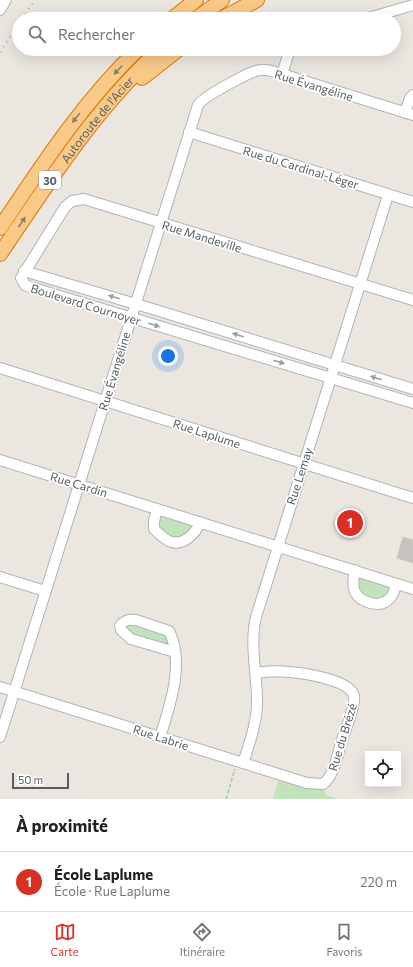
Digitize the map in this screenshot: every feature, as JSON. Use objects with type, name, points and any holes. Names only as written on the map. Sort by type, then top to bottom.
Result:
[{"type":"highway","points":[[169,12],[179,0]]},
{"type":"highway","points":[[181,12],[196,0]]},
{"type":"highway","points":[[206,12],[222,0]]},
{"type":"highway","points":[[234,12],[257,0]]},
{"type":"highway","name":"Autoroute de l'Acier","points":[[0,228],[66,130],[101,88],[131,56]]},
{"type":"highway","name":"Autoroute de l'Acier","points":[[0,254],[59,166],[103,109],[154,56]]},
{"type":"highway","points":[[103,109],[170,56]]},
{"type":"street","points":[[389,12],[413,5]]},
{"type":"street","points":[[282,74],[288,56]]},
{"type":"street","name":"Rue Évangéline","points":[[0,736],[198,105],[206,97],[256,70],[264,70],[282,74],[409,114],[410,98],[413,95]]},
{"type":"street","name":"Rue du Cardinal-Léger","points":[[189,132],[413,202]]},
{"type":"street","name":"Rue Lemay","points":[[239,764],[251,738],[257,707],[253,639],[254,624],[388,194]]},
{"type":"street","name":"Rue Mandeville","points":[[24,271],[64,207],[72,201],[84,199],[413,300]]},
{"type":"street","name":"Boulevard Cournoyer","points":[[413,389],[24,271],[21,276],[21,280],[30,287],[413,403]]},
{"type":"street","name":"Rue Laplume","points":[[0,368],[413,498]]},
{"type":"street","name":"Rue Cardin","points":[[0,460],[413,589]]},
{"type":"street","points":[[157,508],[154,529],[168,541],[178,542],[190,537],[200,522]]},
{"type":"street","points":[[355,570],[353,578],[355,591],[359,597],[371,603],[377,604],[388,601],[392,597],[396,584]]},
{"type":"street","points":[[0,577],[45,591]]},
{"type":"street","points":[[160,737],[170,708],[173,692],[175,652],[173,641],[169,631],[131,619],[123,622],[120,626],[131,639],[175,652]]},
{"type":"street","name":"Rue du Brézé","points":[[256,673],[290,672],[312,675],[340,684],[353,692],[354,702],[330,777],[323,784]]},
{"type":"street","name":"Rue Labrie","points":[[0,687],[160,737],[239,764],[307,783],[323,784]]},
{"type":"path","points":[[226,799],[239,764]]},
{"type":"green space","points":[[158,512],[199,525],[184,540],[159,533]]},
{"type":"green space","points":[[354,573],[394,585],[382,602],[359,596]]},
{"type":"green space","points":[[131,620],[168,632],[174,651],[127,636],[124,623]]},
{"type":"green space","points":[[280,775],[324,785],[326,795],[339,799],[273,799]]},
{"type":"building","points":[[403,537],[413,540],[413,563],[397,558]]},
{"type":"railway","points":[[27,12],[35,0]]},
{"type":"railway","points":[[0,52],[12,34]]},
{"type":"place","name":"École Laplume","points":[[350,523]]}]
